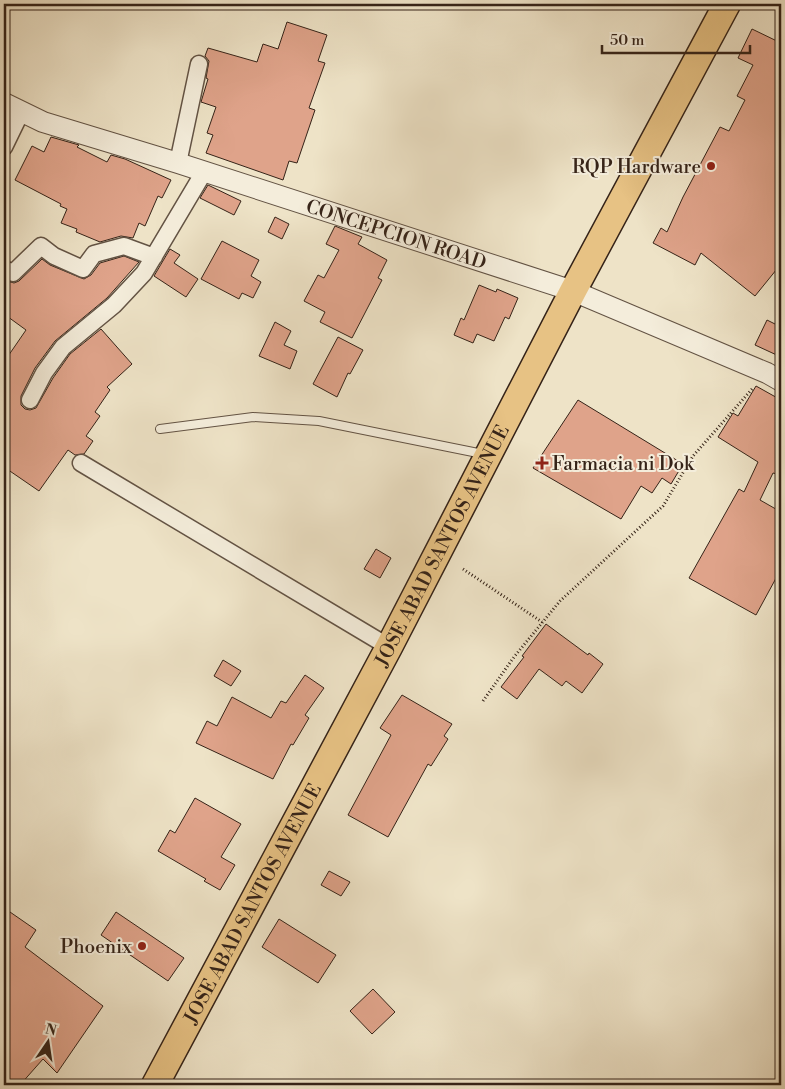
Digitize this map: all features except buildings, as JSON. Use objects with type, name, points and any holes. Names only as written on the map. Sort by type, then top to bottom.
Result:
[{"type":"highway","name":"JOSE ABAD SANTOS AVENUE","points":[[155,1085],[389,647],[573,291],[727,4]]},
{"type":"street","points":[[178,163],[199,64]]},
{"type":"street","name":"CONCEPCION ROAD","points":[[12,108],[43,122],[178,163],[573,291],[774,377]]},
{"type":"street","points":[[4,148],[12,108]]},
{"type":"street","points":[[30,400],[44,373],[62,347],[114,305],[144,273],[204,172]]},
{"type":"street","points":[[4,269],[14,273],[41,246],[54,256],[83,269],[94,254],[124,246],[154,257]]},
{"type":"street","points":[[81,463],[389,647]]},
{"type":"lane","points":[[160,429],[253,417],[319,421],[488,455]]},
{"type":"path","points":[[483,701],[514,657],[560,601],[663,506],[693,456],[774,377]]},
{"type":"path","points":[[464,569],[542,622]]},
{"type":"place","name":"RQP Hardware","points":[[711,166]]},
{"type":"place","name":"Farmacia ni Dok","points":[[542,463]]},
{"type":"place","name":"Phoenix","points":[[142,946]]}]
